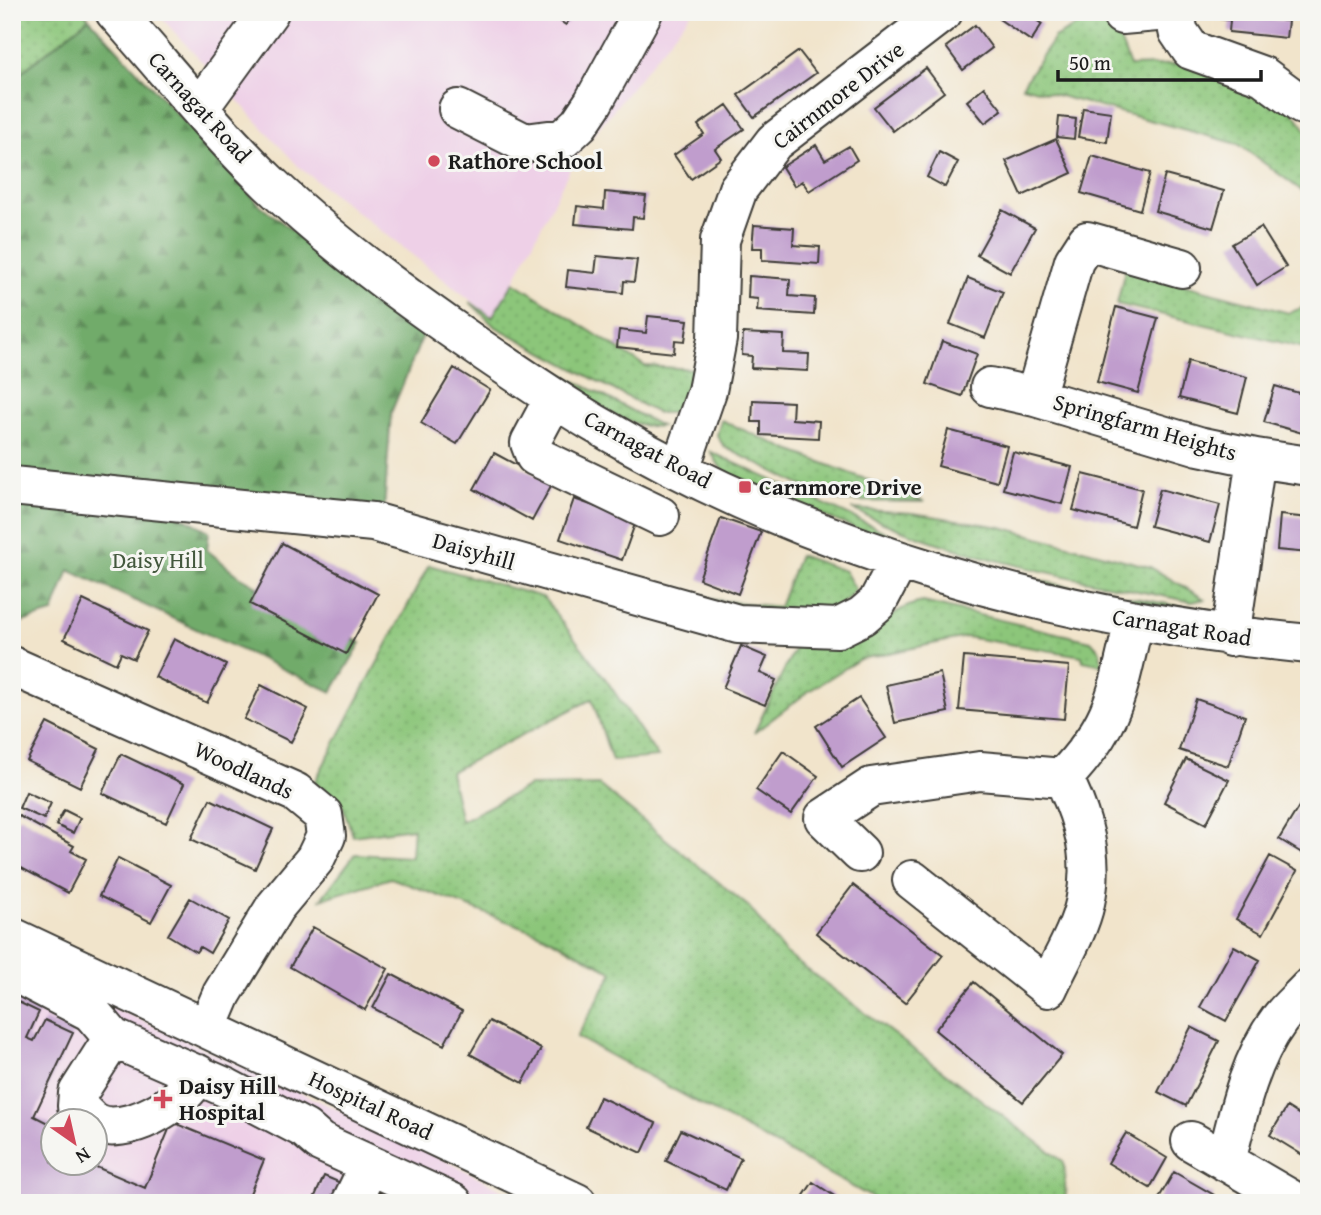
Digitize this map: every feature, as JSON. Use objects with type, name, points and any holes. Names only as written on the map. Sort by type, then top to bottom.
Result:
[{"type":"street","name":"Carnagat Road","points":[[114,12],[268,182],[333,240],[428,313],[554,398],[680,470],[790,519],[899,561],[1016,596],[1134,621],[1230,636],[1309,644]]},
{"type":"street","points":[[200,107],[269,12]]},
{"type":"street","points":[[458,109],[525,143],[564,138],[579,124],[593,103],[643,12]]},
{"type":"street","name":"Cairnmore Drive","points":[[680,470],[707,391],[717,340],[720,240],[738,189],[774,142],[943,12]]},
{"type":"street","points":[[1176,12],[1178,31],[1191,50],[1264,76],[1302,105],[1309,106]]},
{"type":"street","name":"Springfarm Heights","points":[[1035,397],[1074,261],[1087,242],[1182,268]]},
{"type":"street","name":"Springfarm Heights","points":[[990,387],[1035,397],[1199,446],[1309,466]]},
{"type":"street","points":[[554,398],[530,443],[535,456],[660,516]]},
{"type":"street","name":"Springfarm Heights","points":[[1230,636],[1256,458]]},
{"type":"street","name":"Daisyhill","points":[[12,486],[373,522],[738,624],[838,628],[862,616],[877,603],[899,561]]},
{"type":"street","points":[[1063,778],[1103,728],[1118,695],[1134,621]]},
{"type":"street","name":"Woodlands","points":[[12,666],[295,792],[323,815],[326,836],[315,859],[275,907],[222,994],[208,1027]]},
{"type":"street","points":[[860,853],[824,818],[871,787],[981,771],[1063,778]]},
{"type":"street","points":[[912,880],[1048,988],[1085,904],[1089,855],[1079,807],[1063,778]]},
{"type":"street","name":"Hospital Road","points":[[12,937],[577,1203]]},
{"type":"street","points":[[12,971],[91,1012],[113,1038],[198,1074],[305,1129],[320,1142],[453,1203]]},
{"type":"street","points":[[1226,1162],[1240,1102],[1259,1055],[1279,1020],[1309,988]]},
{"type":"street","points":[[77,1106],[78,1093],[113,1038]]},
{"type":"street","points":[[108,1127],[118,1127],[159,1112],[183,1098],[193,1086],[198,1074]]},
{"type":"street","points":[[1191,1141],[1297,1203]]},
{"type":"street","points":[[351,1203],[369,1166]]},
{"type":"shaded area","name":"Rathore School","points":[[156,12],[692,12],[577,155],[495,319],[300,168]]},
{"type":"shaded area","name":"Daisy Hill Hospital","points":[[12,961],[413,1144],[529,1203],[12,1203]]},
{"type":"green space","points":[[12,12],[84,12],[89,18],[12,80]]},
{"type":"green space","points":[[1101,12],[1109,12],[1130,66],[1211,63],[1279,92],[1309,134],[1309,196],[1238,144],[1022,86],[1054,38]]},
{"type":"green space","points":[[89,18],[259,204],[423,335],[391,413],[384,511],[12,474],[12,80]]},
{"type":"green space","points":[[1125,269],[1289,313],[1309,305],[1309,349],[1117,304]]},
{"type":"green space","points":[[514,282],[645,366],[693,369],[683,400],[672,413],[657,413],[494,326],[470,302],[492,317]]},
{"type":"green space","points":[[545,365],[661,426],[647,426],[616,416],[541,370]]},
{"type":"green space","points":[[721,420],[789,450],[925,502],[841,501],[798,484],[724,447],[717,435]]},
{"type":"green space","points":[[711,452],[909,543],[1040,581],[1201,610],[1203,614],[1027,581],[886,541],[738,481],[720,467]]},
{"type":"green space","name":"Daisy Hill","points":[[12,501],[179,515],[209,531],[207,550],[239,576],[361,643],[332,692],[69,570],[53,613],[12,625]]},
{"type":"green space","points":[[852,509],[913,513],[1001,527],[1150,567],[1205,599],[1192,602],[1019,566],[934,542]]},
{"type":"green space","points":[[799,555],[845,571],[855,589],[843,603],[827,611],[808,614],[765,611],[708,599],[779,607]]},
{"type":"green space","points":[[429,565],[543,597],[605,678],[658,757],[612,761],[592,699],[450,772],[461,821],[529,786],[599,785],[749,907],[785,953],[1064,1162],[1066,1203],[882,1203],[577,1037],[613,972],[541,934],[391,878],[321,899],[355,854],[411,857],[413,828],[353,836],[342,804],[314,783]]},
{"type":"green space","points":[[923,602],[1091,641],[1100,651],[1102,665],[1083,661],[1082,656],[966,637],[860,659],[809,691],[754,733],[796,645],[832,647],[851,644],[867,637],[898,611]]},
{"type":"building","points":[[546,12],[574,12],[566,25]]},
{"type":"building","points":[[1004,12],[1024,12],[1042,24],[1031,41],[999,19]]},
{"type":"building","points":[[1221,12],[1262,12],[1261,18],[1288,21],[1286,38],[1229,32],[1230,20],[1220,19]]},
{"type":"building","points":[[975,25],[992,48],[963,70],[946,47]]},
{"type":"building","points":[[799,51],[816,73],[754,117],[738,95]]},
{"type":"building","points":[[926,68],[944,92],[893,131],[874,107]]},
{"type":"building","points":[[984,87],[1002,110],[985,123],[967,101]]},
{"type":"building","points":[[727,105],[744,129],[715,149],[721,158],[691,179],[674,155],[704,134],[698,125]]},
{"type":"building","points":[[1083,108],[1111,112],[1107,142],[1078,137]]},
{"type":"building","points":[[1059,117],[1076,119],[1074,139],[1057,137]]},
{"type":"building","points":[[1056,139],[1072,173],[1022,196],[1006,161]]},
{"type":"building","points":[[816,145],[825,160],[849,146],[857,160],[809,191],[802,181],[794,186],[782,167]]},
{"type":"building","points":[[939,152],[958,162],[945,187],[927,177]]},
{"type":"building","points":[[1092,156],[1150,173],[1140,210],[1081,193]]},
{"type":"building","points":[[1165,175],[1224,191],[1213,228],[1155,211]]},
{"type":"building","points":[[605,192],[646,196],[643,218],[633,217],[632,229],[575,224],[577,206],[604,209]]},
{"type":"building","points":[[1002,210],[1035,228],[1010,273],[977,255]]},
{"type":"building","points":[[754,225],[794,228],[793,245],[820,247],[819,264],[762,260],[762,248],[752,248]]},
{"type":"building","points":[[1261,227],[1286,267],[1257,285],[1232,244]]},
{"type":"building","points":[[597,256],[637,260],[634,282],[624,281],[623,293],[566,287],[568,270],[595,273]]},
{"type":"building","points":[[749,276],[790,279],[789,296],[815,298],[814,315],[757,311],[758,299],[748,298]]},
{"type":"building","points":[[968,278],[1003,292],[985,338],[950,324]]},
{"type":"building","points":[[1116,307],[1158,318],[1138,393],[1097,382]]},
{"type":"building","points":[[648,316],[688,320],[685,341],[675,340],[674,353],[617,347],[619,330],[646,333]]},
{"type":"building","points":[[743,333],[784,335],[783,353],[809,354],[808,371],[751,368],[752,356],[742,355]]},
{"type":"building","points":[[942,341],[977,354],[962,396],[927,384]]},
{"type":"building","points":[[1188,361],[1247,377],[1238,413],[1179,398]]},
{"type":"building","points":[[454,368],[490,390],[457,444],[421,423]]},
{"type":"building","points":[[1275,386],[1309,396],[1309,435],[1264,422]]},
{"type":"building","points":[[753,400],[793,402],[792,419],[819,421],[818,438],[761,435],[761,422],[752,422]]},
{"type":"building","points":[[948,430],[1007,446],[997,482],[938,466]]},
{"type":"building","points":[[1013,452],[1072,467],[1062,504],[1003,489]]},
{"type":"building","points":[[494,453],[552,484],[532,521],[474,489]]},
{"type":"building","points":[[1083,474],[1142,489],[1133,526],[1073,510]]},
{"type":"building","points":[[1160,489],[1220,505],[1210,542],[1150,526]]},
{"type":"building","points":[[574,499],[636,521],[622,560],[560,539]]},
{"type":"building","points":[[1280,515],[1309,518],[1309,553],[1277,550]]},
{"type":"building","points":[[721,518],[761,532],[738,594],[699,579]]},
{"type":"building","points":[[282,543],[378,594],[346,654],[250,604]]},
{"type":"building","points":[[83,600],[148,631],[134,659],[121,653],[116,664],[64,639]]},
{"type":"building","points":[[174,639],[226,665],[207,703],[155,677]]},
{"type":"building","points":[[741,646],[767,657],[760,673],[776,680],[765,705],[723,688]]},
{"type":"building","points":[[964,657],[1069,666],[1064,719],[959,710]]},
{"type":"building","points":[[940,673],[948,712],[895,723],[886,685]]},
{"type":"building","points":[[261,685],[308,709],[291,742],[244,719]]},
{"type":"building","points":[[859,698],[886,738],[842,767],[816,726]]},
{"type":"building","points":[[1196,699],[1245,716],[1228,766],[1179,750]]},
{"type":"building","points":[[47,723],[99,749],[80,787],[27,761]]},
{"type":"building","points":[[783,751],[818,776],[791,814],[756,790]]},
{"type":"building","points":[[121,754],[184,784],[166,823],[102,793]]},
{"type":"building","points":[[1186,759],[1229,780],[1206,824],[1164,802]]},
{"type":"building","points":[[1309,790],[1309,850],[1305,855],[1279,839]]},
{"type":"building","points":[[26,792],[51,803],[44,819],[19,808]]},
{"type":"building","points":[[210,799],[273,829],[255,869],[191,839]]},
{"type":"building","points":[[64,810],[80,818],[73,833],[56,825]]},
{"type":"building","points":[[19,816],[74,846],[71,851],[86,859],[68,893],[12,863],[12,829]]},
{"type":"building","points":[[1270,856],[1297,871],[1263,934],[1236,919]]},
{"type":"building","points":[[118,858],[171,885],[151,922],[99,896]]},
{"type":"building","points":[[853,885],[943,955],[905,1003],[816,933]]},
{"type":"building","points":[[190,898],[229,920],[210,953],[200,947],[196,952],[168,935]]},
{"type":"building","points":[[313,927],[388,969],[365,1010],[290,967]]},
{"type":"building","points":[[1234,946],[1260,960],[1226,1021],[1200,1007]]},
{"type":"building","points":[[391,974],[462,1011],[444,1045],[373,1008]]},
{"type":"building","points":[[974,982],[1062,1055],[1023,1102],[935,1030]]},
{"type":"building","points":[[12,999],[39,1012],[27,1038],[34,1041],[45,1020],[73,1033],[34,1116],[38,1118],[38,1176],[108,1176],[108,1172],[145,1188],[172,1122],[264,1160],[246,1203],[12,1203]]},
{"type":"building","points":[[489,1021],[541,1049],[523,1083],[470,1054]]},
{"type":"building","points":[[1191,1027],[1219,1041],[1186,1106],[1158,1092]]},
{"type":"building","points":[[600,1097],[656,1123],[642,1153],[586,1127]]},
{"type":"building","points":[[1287,1107],[1309,1121],[1309,1159],[1270,1135]]},
{"type":"building","points":[[681,1130],[741,1158],[726,1190],[666,1161]]},
{"type":"building","points":[[1126,1133],[1167,1158],[1150,1188],[1108,1163]]},
{"type":"building","points":[[1174,1172],[1214,1195],[1210,1203],[1156,1203]]},
{"type":"building","points":[[324,1176],[348,1186],[341,1203],[312,1203]]},
{"type":"building","points":[[813,1182],[845,1203],[799,1203]]},
{"type":"building","points":[[368,1188],[399,1203],[361,1203]]},
{"type":"place","name":"Rathore School","points":[[434,161]]},
{"type":"place","name":"Carnmore Drive","points":[[745,487]]},
{"type":"place","name":"Daisy Hill Hospital","points":[[163,1099]]}]
